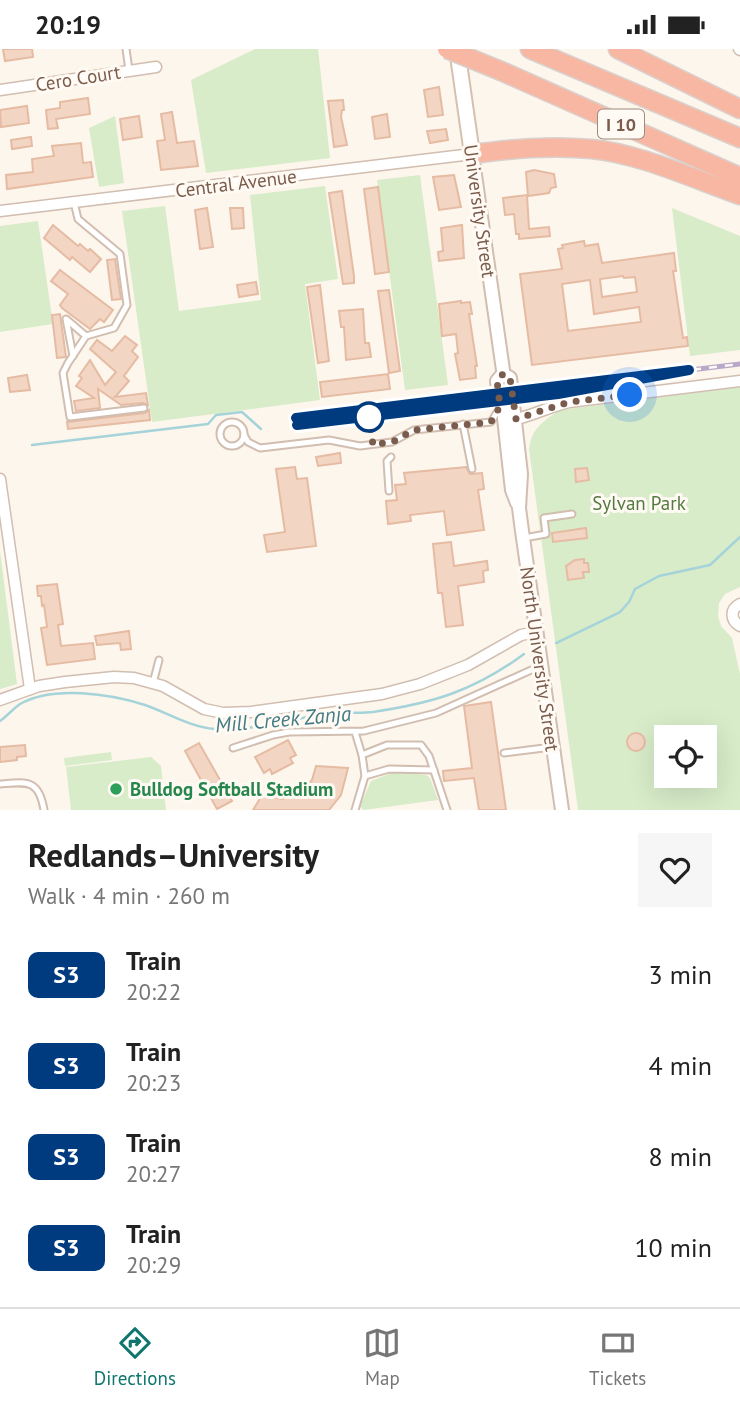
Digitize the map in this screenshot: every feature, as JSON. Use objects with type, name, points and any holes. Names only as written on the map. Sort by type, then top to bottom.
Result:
[{"type":"highway","name":"I 10","points":[[447,49],[740,177]]},
{"type":"highway","name":"I 10","points":[[530,49],[740,138]]},
{"type":"highway","points":[[618,49],[740,109]]},
{"type":"highway","points":[[472,154],[522,149],[592,149],[625,155],[740,195]]},
{"type":"main road","name":"University Street","points":[[457,49],[472,154]]},
{"type":"street","name":"Cero Court","points":[[0,90],[156,67]]},
{"type":"street","name":"Central Avenue","points":[[0,211],[472,154]]},
{"type":"street","name":"University Street","points":[[472,154],[503,374],[497,381],[500,406],[503,409],[512,490],[519,508]]},
{"type":"street","name":"University Street","points":[[503,374],[510,378],[516,419],[521,474],[519,508]]},
{"type":"street","points":[[516,419],[569,402],[740,381]]},
{"type":"street","points":[[0,479],[30,689]]},
{"type":"street","name":"North University Street","points":[[519,508],[562,810]]},
{"type":"street","points":[[740,604],[732,614],[734,621],[740,626]]},
{"type":"street","points":[[0,700],[30,689],[114,677],[153,683],[204,709],[223,713],[251,712],[382,694],[420,684],[468,665],[521,635],[536,632]]},
{"type":"lane","points":[[126,49],[129,71]]},
{"type":"lane","points":[[74,202],[78,219],[120,254],[127,305],[114,328],[86,336],[64,373],[70,417],[144,408]]},
{"type":"lane","points":[[73,356],[66,319],[86,336]]},
{"type":"lane","points":[[244,435],[241,442],[230,446],[221,439],[220,431],[227,423],[234,423],[240,426],[248,442],[260,448],[329,440],[360,446],[391,442],[414,430],[491,422],[500,406]]},
{"type":"lane","points":[[463,424],[472,469]]},
{"type":"lane","points":[[389,491],[386,466],[391,457]]},
{"type":"lane","points":[[523,538],[546,534],[544,518],[572,514]]},
{"type":"lane","points":[[153,683],[159,660]]},
{"type":"lane","points":[[233,748],[289,732],[355,732],[436,713],[540,666]]},
{"type":"lane","points":[[355,732],[365,776],[355,810]]},
{"type":"lane","points":[[362,755],[387,745],[414,744],[425,749],[447,810]]},
{"type":"lane","points":[[504,753],[552,747]]},
{"type":"lane","points":[[365,776],[389,769],[434,771]]},
{"type":"lane","points":[[0,784],[23,782],[33,785],[38,790],[44,810]]},
{"type":"green space","points":[[255,49],[318,49],[330,158],[206,173],[191,80]]},
{"type":"green space","points":[[115,116],[124,183],[99,187],[89,128]]},
{"type":"green space","points":[[420,175],[448,385],[405,390],[377,180]]},
{"type":"green space","points":[[325,186],[338,279],[305,284],[320,400],[152,422],[122,211],[165,206],[179,311],[261,300],[250,195]]},
{"type":"green space","points":[[672,208],[740,236],[740,350],[690,356]]},
{"type":"green space","points":[[38,221],[53,324],[0,332],[0,226]]},
{"type":"green space","name":"Sylvan Park","points":[[740,387],[740,587],[725,594],[719,603],[718,616],[721,626],[732,638],[740,674],[740,810],[578,810],[529,449],[539,426],[560,410]]},
{"type":"green space","points":[[0,551],[17,684],[0,689]]},
{"type":"green space","points":[[111,752],[112,760],[65,766],[64,758]]},
{"type":"green space","name":"Bulldog Softball Stadium","points":[[151,757],[161,766],[166,810],[71,810],[66,767]]},
{"type":"green space","points":[[394,772],[426,775],[430,778],[438,800],[363,810],[360,806],[371,781]]},
{"type":"building","points":[[3,49],[32,49],[33,57],[5,61]]},
{"type":"building","points":[[439,87],[443,115],[428,117],[424,90]]},
{"type":"building","points":[[88,98],[90,114],[56,119],[58,128],[48,129],[46,110],[60,108],[60,102]]},
{"type":"building","points":[[343,100],[344,110],[341,117],[347,145],[334,147],[328,101]]},
{"type":"building","points":[[27,106],[29,123],[1,127],[0,110]]},
{"type":"building","points":[[172,112],[177,143],[194,141],[198,166],[161,170],[157,141],[165,140],[161,114]]},
{"type":"building","points":[[387,114],[390,137],[375,139],[372,117]]},
{"type":"building","points":[[139,116],[142,137],[123,140],[120,119]]},
{"type":"building","points":[[446,129],[448,140],[430,143],[427,131]]},
{"type":"building","points":[[31,137],[32,146],[12,149],[11,140]]},
{"type":"building","points":[[81,143],[83,163],[91,162],[93,177],[7,189],[6,175],[33,172],[32,159],[54,156],[52,146]]},
{"type":"building","points":[[534,170],[554,174],[556,187],[551,188],[549,193],[528,196],[526,172]]},
{"type":"building","points":[[454,175],[461,207],[439,210],[433,177]]},
{"type":"building","points":[[378,187],[389,272],[375,274],[364,189]]},
{"type":"building","points":[[342,191],[354,276],[354,283],[343,284],[329,193]]},
{"type":"building","points":[[527,195],[529,229],[549,227],[550,236],[519,239],[514,214],[505,215],[503,198]]},
{"type":"building","points":[[207,208],[213,247],[200,249],[195,210]]},
{"type":"building","points":[[230,208],[243,208],[244,228],[232,229]]},
{"type":"building","points":[[53,225],[78,246],[80,244],[88,251],[90,249],[101,259],[90,272],[72,257],[70,260],[44,238]]},
{"type":"building","points":[[462,225],[464,258],[439,261],[438,252],[443,251],[441,228]]},
{"type":"building","points":[[584,241],[585,246],[598,244],[602,263],[674,253],[676,271],[673,271],[683,338],[687,337],[688,346],[532,365],[520,274],[562,269],[558,249],[563,248],[562,245]],"holes":[[[635,277],[637,292],[602,297],[600,279]],[[590,280],[594,314],[639,307],[641,322],[568,331],[562,284]]]},
{"type":"building","points":[[115,259],[121,299],[112,300],[107,260]]},
{"type":"building","points":[[60,270],[113,310],[104,322],[100,319],[90,329],[62,308],[60,305],[68,294],[51,281]]},
{"type":"building","points":[[256,282],[258,294],[239,297],[237,285]]},
{"type":"building","points":[[320,285],[329,361],[318,363],[307,287]]},
{"type":"building","points":[[389,290],[400,371],[389,373],[378,291]]},
{"type":"building","points":[[470,302],[472,314],[469,314],[477,366],[476,378],[460,380],[455,354],[458,353],[456,334],[442,336],[439,304]]},
{"type":"building","points":[[363,309],[365,343],[369,343],[371,357],[346,360],[344,327],[341,327],[339,311]]},
{"type":"building","points":[[60,314],[66,357],[57,358],[52,315]]},
{"type":"building","points":[[125,336],[137,345],[132,351],[138,357],[124,376],[129,381],[115,397],[146,393],[148,405],[121,405],[98,389],[100,408],[76,411],[74,401],[94,398],[76,386],[90,360],[105,385],[116,372],[90,349],[97,340],[112,351]]},
{"type":"building","points":[[388,374],[390,389],[322,397],[320,382]]},
{"type":"building","points":[[27,375],[30,390],[10,392],[8,378]]},
{"type":"building","points":[[149,410],[150,420],[68,429],[67,422],[145,413]]},
{"type":"building","points":[[340,453],[341,463],[318,466],[316,457]]},
{"type":"building","points":[[295,467],[297,479],[307,478],[316,546],[267,552],[264,535],[285,532],[276,469]]},
{"type":"building","points":[[466,467],[470,474],[482,473],[484,489],[478,490],[484,530],[447,535],[444,511],[410,515],[411,521],[388,524],[386,501],[397,500],[395,485],[406,484],[404,473]]},
{"type":"building","points":[[587,468],[589,480],[576,482],[575,469]]},
{"type":"building","points":[[586,528],[587,538],[553,542],[552,533]]},
{"type":"building","points":[[451,542],[454,566],[487,561],[488,570],[483,571],[484,582],[458,586],[463,625],[446,627],[442,593],[438,593],[433,544]]},
{"type":"building","points":[[584,559],[584,563],[588,563],[589,572],[583,572],[584,578],[568,580],[566,566],[575,560]]},
{"type":"building","points":[[57,584],[63,624],[58,625],[61,646],[93,643],[95,659],[47,665],[41,628],[47,627],[44,605],[42,606],[41,596],[38,596],[37,586]]},
{"type":"building","points":[[129,631],[131,649],[121,650],[120,643],[97,645],[95,636]]},
{"type":"building","points":[[491,702],[506,810],[479,810],[474,778],[444,781],[443,771],[472,768],[464,706]]},
{"type":"building","points":[[636,733],[642,736],[645,742],[642,748],[636,751],[630,748],[627,742],[630,736]]},
{"type":"building","points":[[288,740],[296,755],[290,758],[293,763],[272,774],[270,769],[264,773],[255,757]]},
{"type":"building","points":[[199,743],[232,801],[217,809],[185,751]]},
{"type":"building","points":[[25,745],[26,756],[0,762],[0,747]]},
{"type":"building","points":[[316,766],[348,768],[341,795],[329,810],[253,810],[262,795],[282,799],[301,793],[312,780]]},
{"type":"waterway","points":[[32,445],[208,424],[216,415],[242,412],[261,429]]},
{"type":"waterway","name":"Mill Creek Zanja","points":[[556,643],[620,612],[635,589],[659,576],[710,565],[740,537]]},
{"type":"waterway","name":"Mill Creek Zanja","points":[[0,721],[20,704],[33,698],[65,693],[99,695],[131,701],[188,723],[215,729],[255,727],[331,713],[373,712],[452,693],[488,677],[524,654]]},
{"type":"railway","points":[[296,418],[740,364]]},
{"type":"train","name":"S3","points":[[296,418],[689,370],[558,394],[297,425]]},
{"type":"place","name":"Bulldog Softball Stadium","points":[[116,789]]},
{"type":"route","points":[[369,417],[373,445],[386,444],[414,430],[491,422],[500,406],[497,381],[503,374],[510,378],[516,419],[532,416],[559,404],[630,395]]}]
